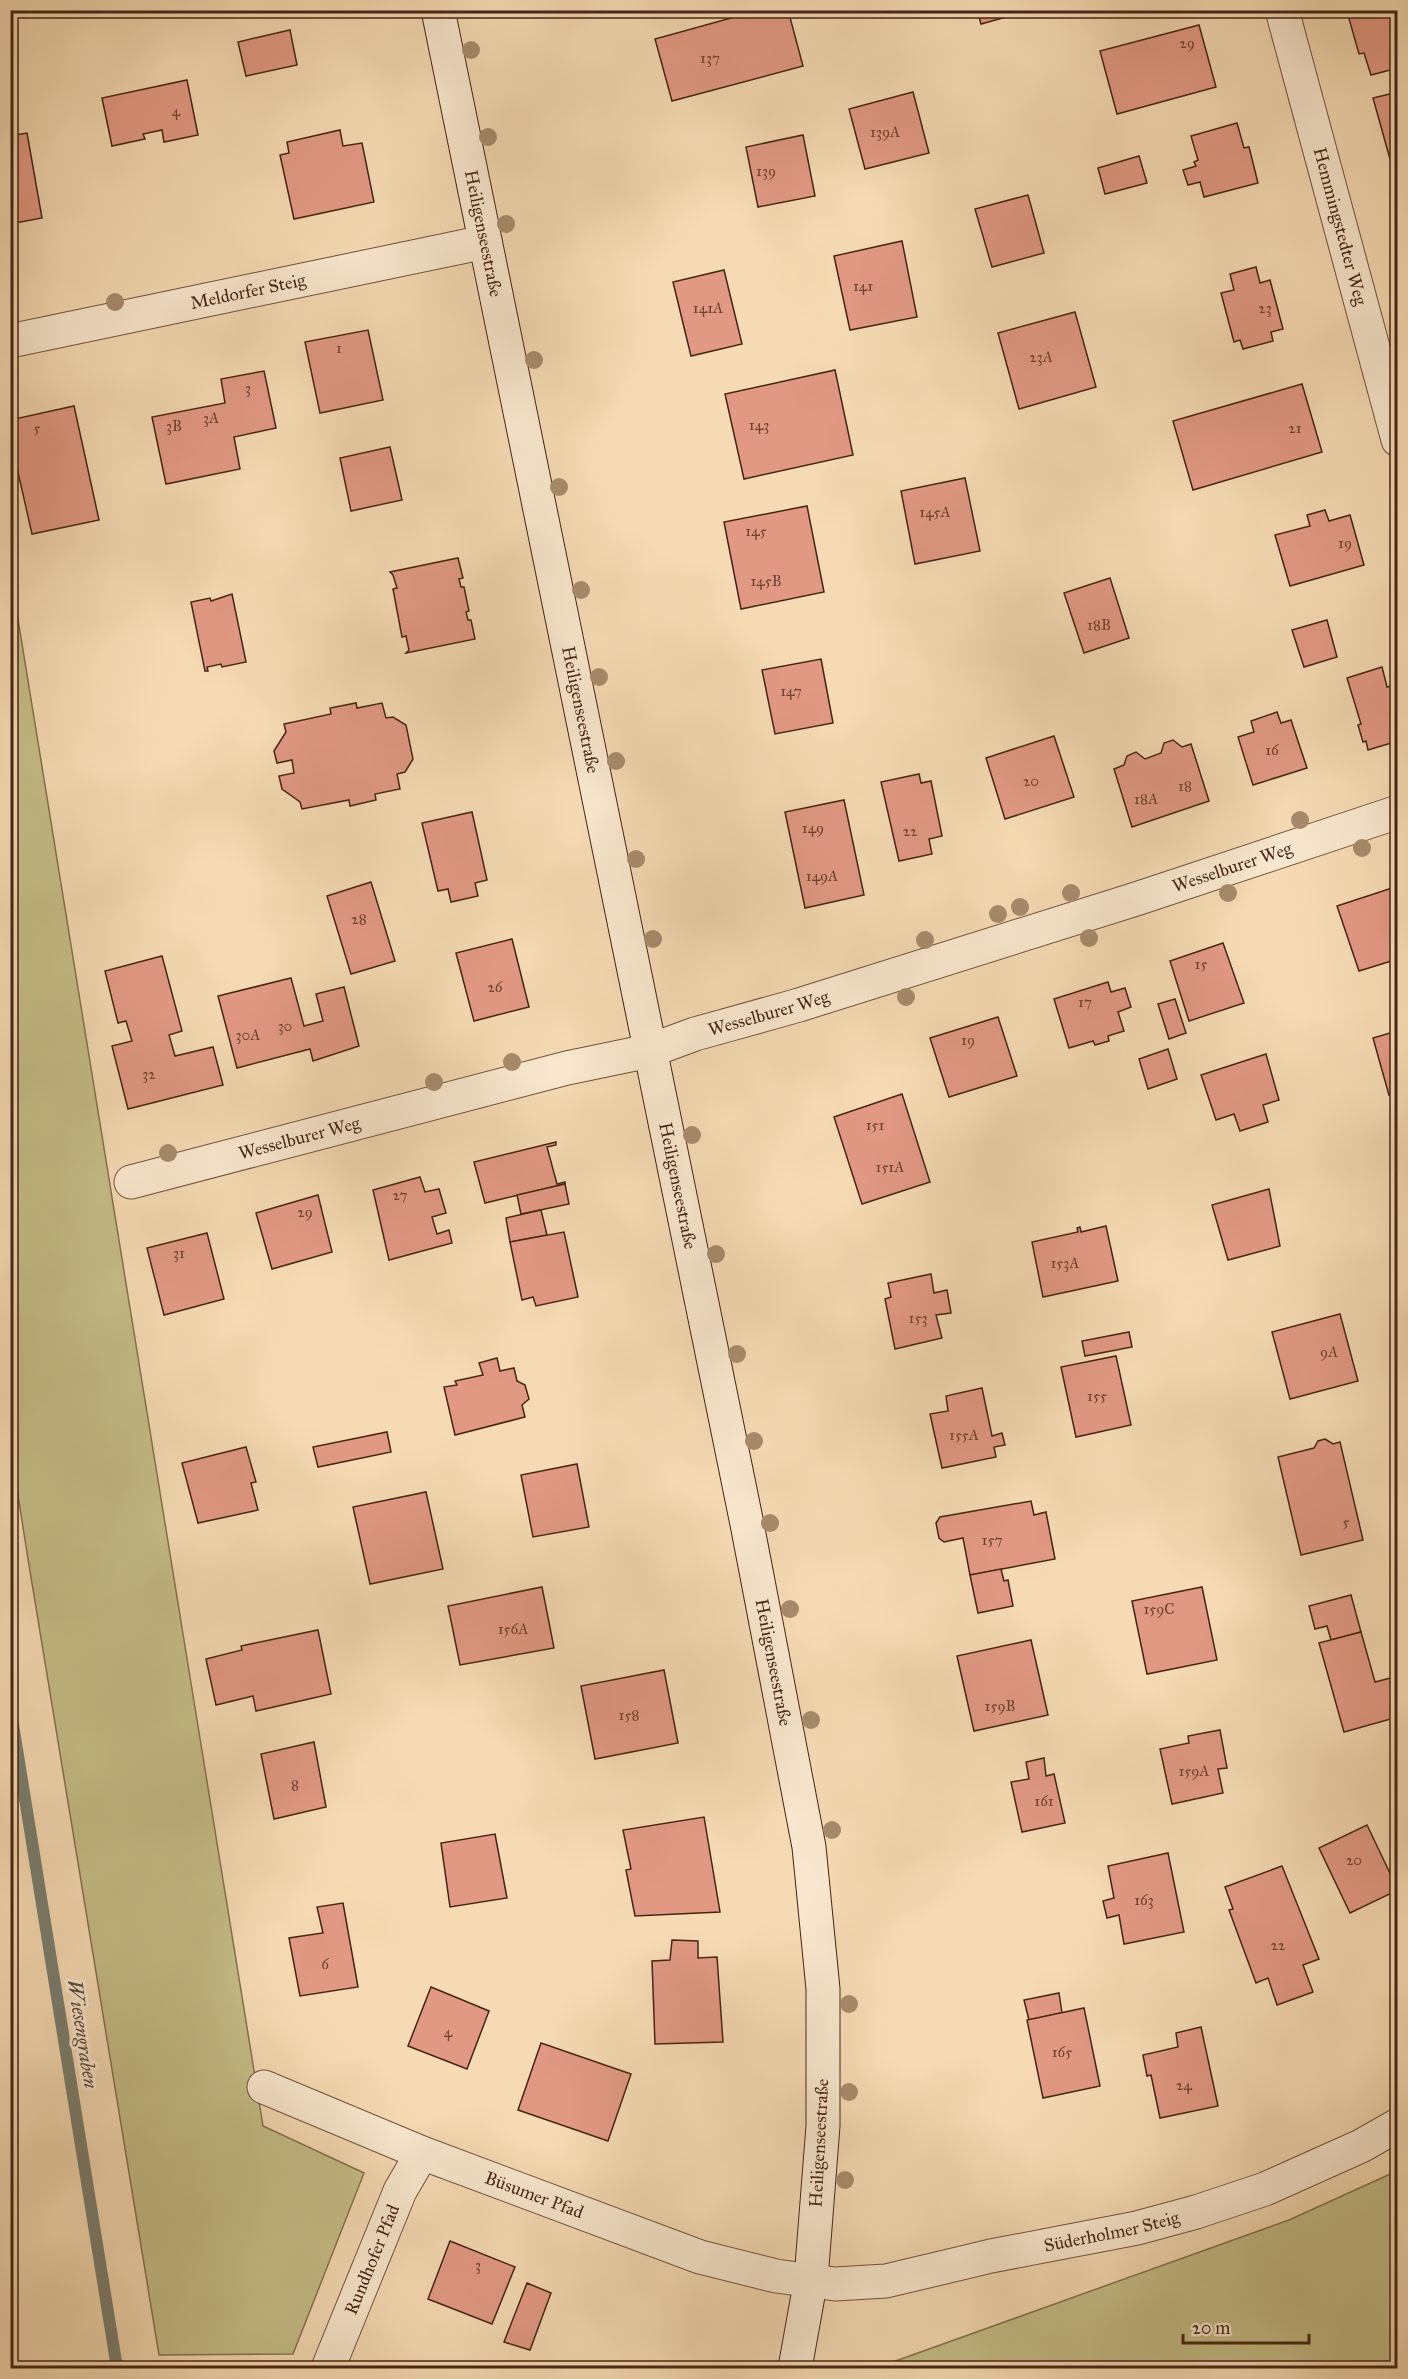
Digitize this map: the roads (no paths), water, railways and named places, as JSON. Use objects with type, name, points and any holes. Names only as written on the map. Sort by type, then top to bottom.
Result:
[{"type":"street","name":"Heiligenseestraße","points":[[438,10],[747,1524],[809,1847],[823,1989],[823,2126],[810,2279],[795,2368]]},
{"type":"street","name":"Hemmingstedter Weg","points":[[1282,10],[1398,440]]},
{"type":"street","name":"Meldorfer Steig","points":[[10,341],[485,242]]},
{"type":"street","name":"Wesselburer Weg","points":[[131,1182],[567,1068],[650,1051],[694,1034],[799,1005],[1136,899],[1398,813]]},
{"type":"street","name":"Büsumer Pfad","points":[[264,2087],[422,2153],[700,2257],[776,2276],[810,2279]]},
{"type":"street","name":"Süderholmer Steig","points":[[810,2279],[835,2284],[886,2281],[980,2258],[1137,2228],[1265,2189],[1327,2162],[1398,2126]]},
{"type":"street","name":"Rundhofer Pfad","points":[[328,2368],[400,2190],[422,2153]]},
{"type":"waterway","name":"Wiesengraben","points":[[10,1706],[117,2368]]}]
